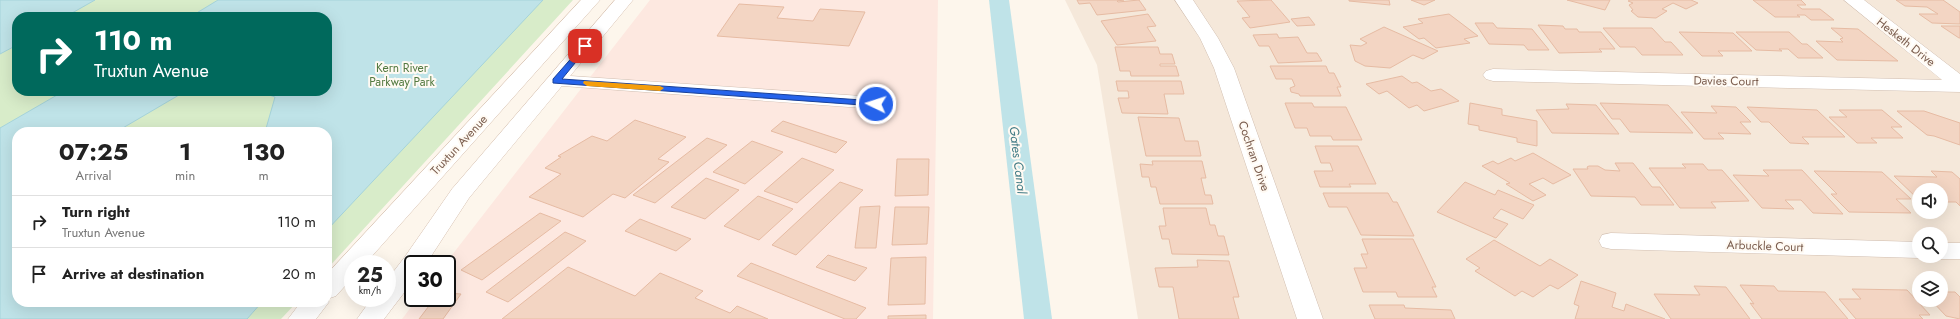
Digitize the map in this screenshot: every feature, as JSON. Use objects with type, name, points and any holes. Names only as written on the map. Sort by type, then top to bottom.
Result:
[{"type":"street","points":[[556,81],[550,73],[551,65],[591,0]]},
{"type":"street","name":"Truxtun Avenue","points":[[332,285],[591,0]]},
{"type":"street","points":[[419,255],[460,194],[624,0]]},
{"type":"street","name":"Cochran Drive","points":[[1184,0],[1209,38],[1224,68],[1310,319]]},
{"type":"street","name":"Hesketh Drive","points":[[1853,0],[1960,85]]},
{"type":"street","name":"Davies Court","points":[[1492,75],[1960,85]]},
{"type":"street","points":[[458,146],[522,97],[556,81],[876,104]]},
{"type":"street","name":"Arbuckle Court","points":[[1612,241],[1912,250]]},
{"type":"street","points":[[1948,251],[1960,252]]},
{"type":"street","points":[[370,319],[404,276]]},
{"type":"street","points":[[301,319],[312,307]]},
{"type":"shaded area","points":[[650,0],[938,0],[933,319],[402,319],[411,307],[456,307],[456,255],[452,255]]},
{"type":"shaded area","points":[[1065,0],[1960,0],[1960,319],[1138,319],[1097,65]]},
{"type":"green space","name":"Kern River Parkway Park","points":[[0,0],[573,0],[332,264],[332,127],[12,127],[12,307],[292,307],[281,319],[0,319]]},
{"type":"water","points":[[0,0],[95,0],[74,12],[12,12],[12,48],[0,54]]},
{"type":"water","points":[[218,0],[543,0],[332,225],[332,127],[266,127],[275,97],[272,96],[332,96],[332,12],[198,12]]},
{"type":"water","points":[[55,96],[177,96],[125,127],[12,127],[12,307],[258,307],[247,319],[0,319],[0,128]]},
{"type":"building","points":[[1077,0],[1124,0],[1117,1],[1118,2],[1139,0],[1146,10],[1097,15],[1090,3],[1079,4]]},
{"type":"building","points":[[1271,0],[1290,22],[1250,28],[1242,18],[1250,17],[1237,1]]},
{"type":"building","points":[[1389,0],[1390,5],[1349,1]]},
{"type":"building","points":[[1411,0],[1435,0],[1424,5]]},
{"type":"building","points":[[1567,0],[1610,0],[1605,10]]},
{"type":"building","points":[[1691,0],[1698,3],[1686,9],[1673,3],[1662,9],[1667,11],[1656,18],[1638,17],[1631,11],[1633,10],[1629,5],[1633,3],[1628,1]]},
{"type":"building","points":[[1753,0],[1801,0],[1806,5],[1797,5],[1802,9],[1820,9],[1834,20],[1811,20],[1805,15],[1797,15],[1800,17],[1775,17]]},
{"type":"building","points":[[1896,0],[1943,0],[1960,12],[1960,24],[1932,23],[1919,14],[1938,14],[1927,7],[1905,6]]},
{"type":"building","points":[[739,4],[784,7],[777,18],[813,21],[820,9],[865,12],[849,46],[717,36]]},
{"type":"building","points":[[1148,14],[1156,26],[1147,27],[1156,41],[1117,45],[1101,21]]},
{"type":"building","points":[[1449,14],[1478,36],[1464,39],[1470,43],[1436,48],[1424,38],[1419,39],[1403,27],[1423,23],[1418,19]]},
{"type":"building","points":[[1309,17],[1315,25],[1297,26],[1291,19]]},
{"type":"building","points":[[1475,23],[1493,23],[1497,28],[1532,29],[1549,50],[1528,50],[1524,45],[1489,44]]},
{"type":"building","points":[[1538,25],[1563,26],[1565,29],[1577,29],[1579,32],[1601,32],[1615,49],[1599,49],[1602,52],[1559,53]]},
{"type":"building","points":[[1941,26],[1960,26],[1960,38],[1959,38]]},
{"type":"building","points":[[1384,27],[1438,51],[1423,59],[1413,55],[1390,68],[1365,66],[1355,61],[1350,45],[1361,46],[1367,43],[1360,39]]},
{"type":"building","points":[[1603,28],[1652,28],[1665,42],[1671,42],[1683,55],[1642,55],[1635,47],[1620,47]]},
{"type":"building","points":[[1831,28],[1858,29],[1898,61],[1837,60],[1816,41],[1843,42],[1840,39],[1843,38]]},
{"type":"building","points":[[1679,32],[1733,33],[1752,51],[1718,51],[1723,56],[1702,56]]},
{"type":"building","points":[[1736,32],[1789,32],[1802,44],[1807,44],[1823,58],[1798,58],[1788,49],[1779,49],[1782,51],[1756,50]]},
{"type":"building","points":[[1277,34],[1279,38],[1298,37],[1307,53],[1317,53],[1322,61],[1278,63],[1269,46],[1259,46],[1253,35]]},
{"type":"building","points":[[1115,47],[1158,47],[1160,54],[1172,54],[1175,64],[1160,64],[1160,66],[1176,66],[1179,76],[1131,76],[1130,71],[1120,71]]},
{"type":"building","points":[[1270,66],[1326,66],[1329,73],[1334,73],[1341,87],[1337,87],[1341,96],[1300,96],[1299,94],[1291,92],[1290,88],[1295,86],[1292,79],[1276,79]]},
{"type":"building","points":[[1402,76],[1412,83],[1417,82],[1431,91],[1441,89],[1459,101],[1424,111],[1417,105],[1409,108],[1387,91],[1379,94],[1366,84]]},
{"type":"building","points":[[1116,81],[1181,81],[1184,94],[1164,94],[1168,114],[1122,113],[1118,98],[1129,98],[1128,91],[1118,91]]},
{"type":"building","points":[[1285,103],[1312,103],[1314,107],[1346,107],[1362,140],[1333,140],[1331,136],[1310,136],[1307,128],[1295,128]]},
{"type":"building","points":[[1470,103],[1502,109],[1502,115],[1537,121],[1537,146],[1517,142],[1517,138],[1479,130],[1479,126],[1468,124]]},
{"type":"building","points":[[1600,103],[1668,105],[1693,133],[1630,132],[1620,119],[1612,119]]},
{"type":"building","points":[[1566,104],[1596,105],[1619,134],[1552,133],[1536,110],[1569,109]]},
{"type":"building","points":[[1711,106],[1736,107],[1751,122],[1740,122],[1751,134],[1718,133],[1724,139],[1704,139],[1681,112],[1717,113]]},
{"type":"building","points":[[1747,107],[1817,110],[1845,137],[1802,137],[1809,144],[1790,143],[1769,122],[1761,122]]},
{"type":"building","points":[[1839,110],[1882,110],[1902,127],[1891,127],[1903,138],[1871,138],[1877,143],[1857,143],[1829,117],[1847,117]]},
{"type":"building","points":[[1897,111],[1924,111],[1960,123],[1960,145],[1927,135]]},
{"type":"building","points":[[1138,117],[1179,118],[1185,141],[1198,141],[1201,156],[1146,156]]},
{"type":"building","points":[[635,120],[686,137],[658,159],[669,162],[625,198],[613,194],[583,217],[529,197],[561,174],[545,168],[561,157],[558,156],[592,136],[607,141]]},
{"type":"building","points":[[783,121],[847,142],[836,153],[771,131]]},
{"type":"building","points":[[707,138],[727,145],[655,203],[633,195]]},
{"type":"building","points":[[752,141],[783,152],[745,184],[713,172]]},
{"type":"building","points":[[1315,146],[1358,146],[1376,184],[1349,184],[1351,187],[1320,187],[1314,171],[1333,171],[1330,163],[1321,163]]},
{"type":"building","points":[[1533,153],[1571,175],[1553,184],[1543,178],[1529,184],[1546,195],[1533,201],[1506,184],[1510,183],[1482,166],[1493,161],[1498,164],[1511,158],[1515,161]]},
{"type":"building","points":[[802,158],[834,170],[797,203],[764,191]]},
{"type":"building","points":[[897,159],[929,159],[928,195],[895,196]]},
{"type":"building","points":[[1152,161],[1202,161],[1206,178],[1201,178],[1205,195],[1211,195],[1213,204],[1160,204],[1156,187],[1151,187],[1149,177],[1142,177],[1140,164],[1153,165]]},
{"type":"building","points":[[1615,163],[1633,163],[1652,187],[1660,187],[1674,205],[1641,205],[1635,197],[1591,196],[1573,169],[1588,169],[1587,167],[1589,166],[1598,166],[1605,170],[1620,171]]},
{"type":"building","points":[[1682,164],[1703,164],[1708,170],[1722,170],[1749,201],[1711,202],[1716,208],[1680,208],[1649,168],[1686,168]]},
{"type":"building","points":[[1763,170],[1802,170],[1843,214],[1813,213],[1801,200],[1785,200],[1794,209],[1762,208],[1733,175],[1769,176]]},
{"type":"building","points":[[1814,171],[1882,172],[1911,199],[1896,199],[1911,213],[1849,212],[1831,194],[1837,194]]},
{"type":"building","points":[[1931,171],[1952,172],[1960,179],[1960,206],[1956,202],[1948,202],[1948,183],[1912,183],[1912,193],[1894,176],[1937,177]]},
{"type":"building","points":[[706,178],[739,190],[705,219],[671,207]]},
{"type":"building","points":[[840,182],[863,190],[796,255],[772,245]]},
{"type":"building","points":[[1465,182],[1495,195],[1498,190],[1534,205],[1523,219],[1501,209],[1493,218],[1508,224],[1496,238],[1437,212]]},
{"type":"building","points":[[1323,193],[1388,193],[1393,202],[1397,202],[1414,236],[1361,235],[1347,207],[1329,207]]},
{"type":"building","points":[[758,196],[793,209],[759,240],[724,226]]},
{"type":"building","points":[[880,206],[876,248],[855,248],[860,207]]},
{"type":"building","points":[[895,207],[929,207],[927,244],[892,245]]},
{"type":"building","points":[[1163,208],[1206,208],[1210,225],[1215,225],[1218,236],[1224,236],[1229,255],[1172,254],[1169,239],[1162,239],[1159,226],[1166,226]]},
{"type":"building","points":[[540,213],[561,221],[482,280],[461,270]]},
{"type":"building","points":[[640,219],[691,239],[676,251],[625,231]]},
{"type":"building","points":[[565,232],[586,241],[508,302],[486,292]]},
{"type":"building","points":[[1362,239],[1413,239],[1436,287],[1432,287],[1437,297],[1398,297],[1396,292],[1363,292],[1354,268],[1367,268],[1361,254],[1368,254]]},
{"type":"building","points":[[1494,240],[1540,266],[1550,259],[1578,275],[1558,289],[1550,285],[1533,297],[1522,291],[1515,296],[1475,271],[1480,268],[1466,259]]},
{"type":"building","points":[[828,255],[867,268],[855,281],[816,267]]},
{"type":"building","points":[[926,257],[925,304],[888,305],[891,258]]},
{"type":"building","points":[[1197,260],[1229,261],[1239,297],[1233,297],[1239,319],[1179,319],[1173,287],[1159,287],[1155,268],[1198,267]]},
{"type":"building","points":[[751,263],[866,308],[856,319],[845,319],[737,276]]},
{"type":"building","points":[[568,267],[635,296],[660,273],[703,291],[695,298],[730,313],[737,306],[768,319],[502,319]]},
{"type":"building","points":[[1581,281],[1616,293],[1612,307],[1624,311],[1626,304],[1665,319],[1575,319],[1579,306],[1574,304]]},
{"type":"building","points":[[1740,285],[1774,286],[1778,291],[1825,292],[1848,319],[1762,319],[1750,303],[1754,304]]},
{"type":"building","points":[[1694,286],[1726,287],[1750,319],[1671,319],[1654,294],[1700,295]]},
{"type":"building","points":[[1852,289],[1907,290],[1912,295],[1912,307],[1923,307],[1930,315],[1919,315],[1923,319],[1856,319],[1839,299],[1861,299]]},
{"type":"building","points":[[1948,292],[1955,292],[1960,297],[1960,319],[1946,316],[1938,307],[1948,307]]},
{"type":"building","points":[[456,294],[461,294],[456,301]]},
{"type":"building","points":[[1369,305],[1404,305],[1405,308],[1451,310],[1455,319],[1375,319]]},
{"type":"building","points":[[428,307],[452,307],[443,319],[419,319]]},
{"type":"building","points":[[926,315],[926,319],[888,319],[888,316]]},
{"type":"waterway","name":"Gates Canal","points":[[999,0],[1038,319]]},
{"type":"slow traffic","points":[[587,83],[660,88]]},
{"type":"route","points":[[585,46],[556,81],[876,104]]}]
